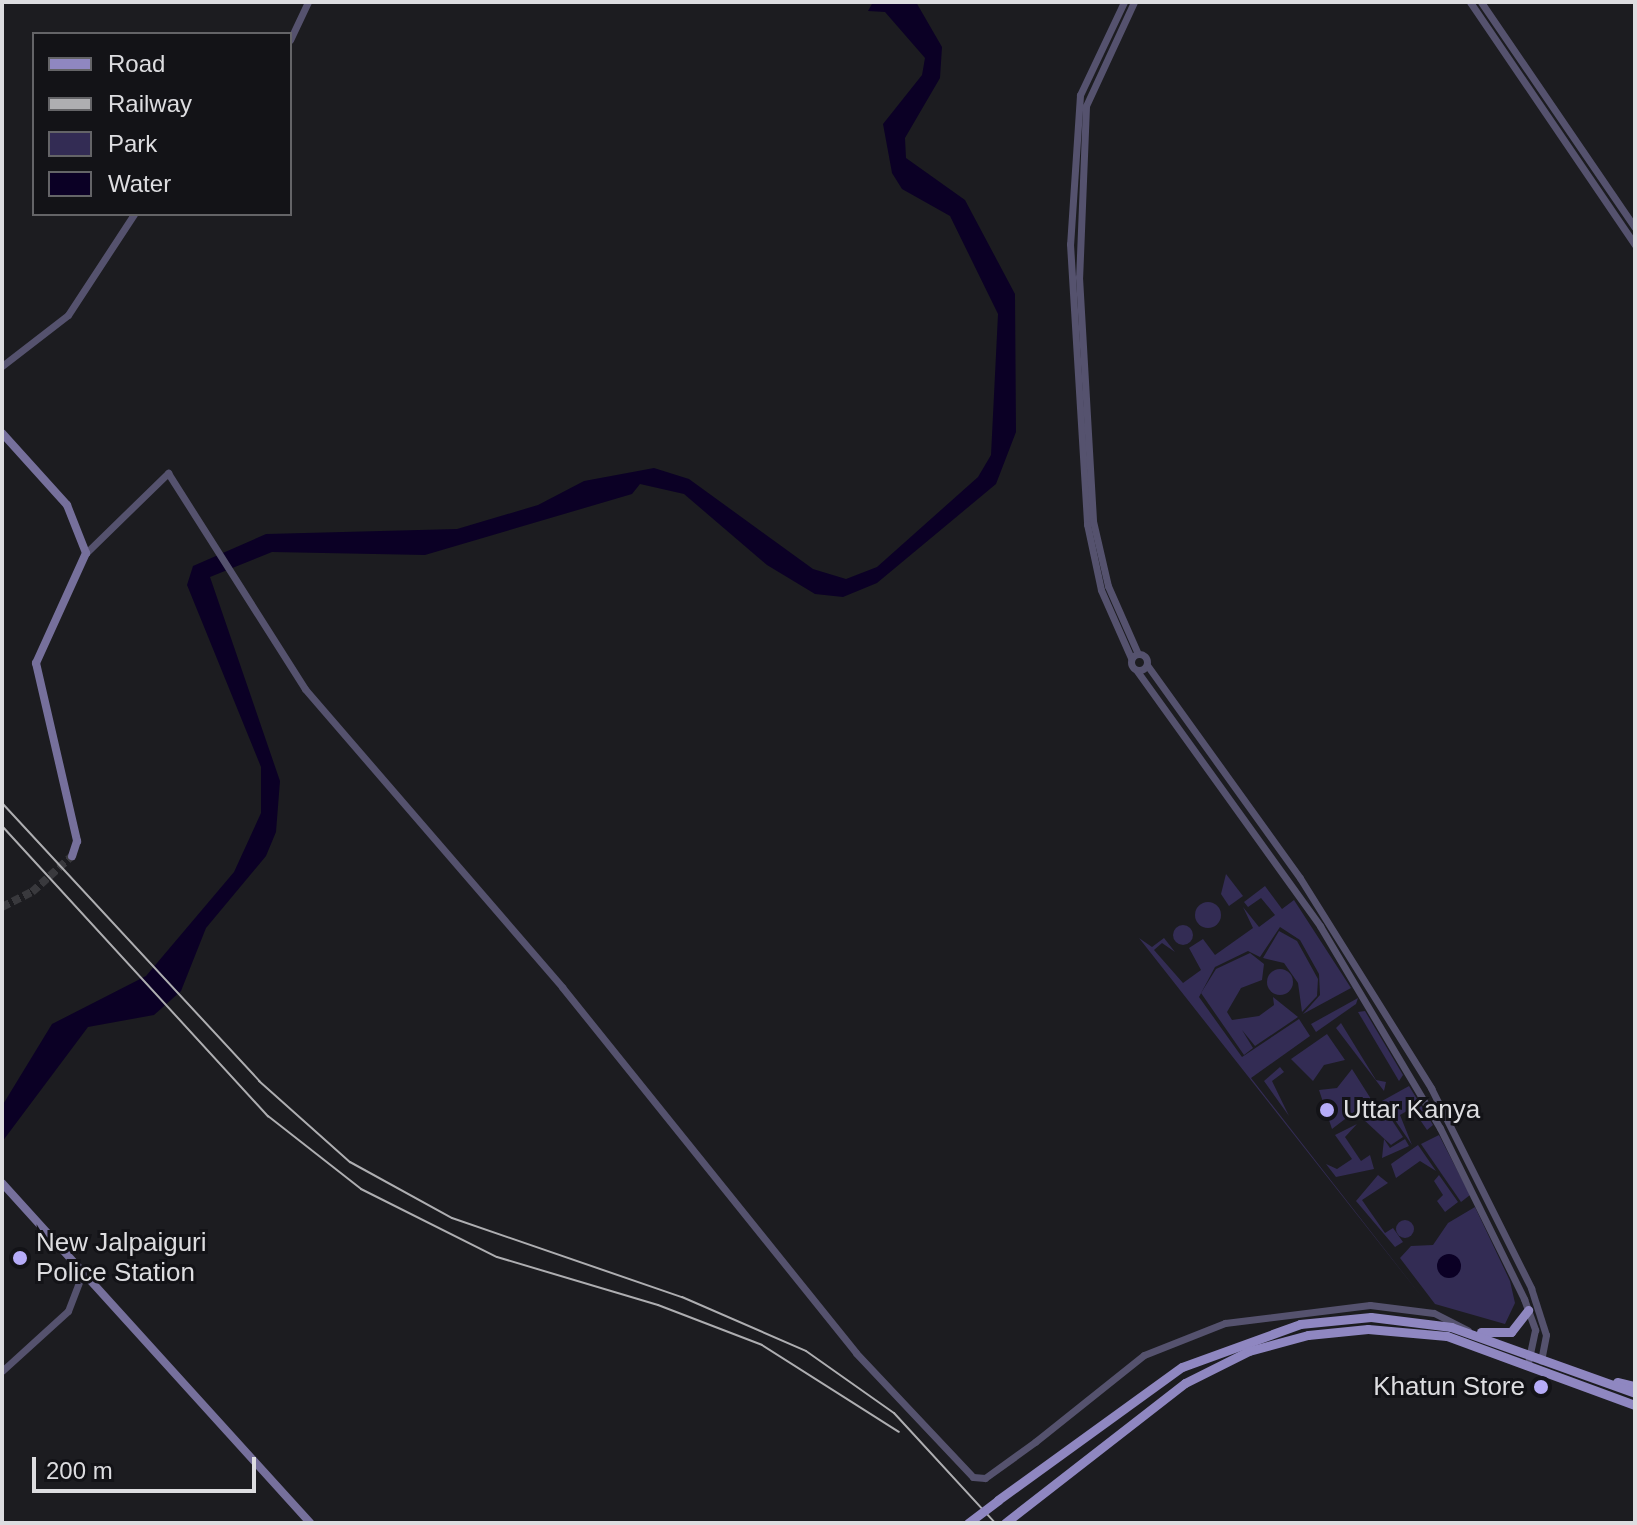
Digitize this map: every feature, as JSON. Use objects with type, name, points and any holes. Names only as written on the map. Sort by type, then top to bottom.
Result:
[{"type":"main road","points":[[2,433],[73,514],[86,553],[36,663],[74,852]]},
{"type":"main road","points":[[2,1183],[310,1523]]},
{"type":"main road","points":[[968,1523],[1156,1382],[1239,1340],[1344,1318],[1470,1332],[1511,1332],[1528,1310]]},
{"type":"main road","points":[[1008,1520],[1171,1391],[1270,1344],[1347,1330],[1404,1330],[1530,1359]]},
{"type":"main road","points":[[1470,1332],[1635,1405]]},
{"type":"main road","points":[[1540,1363],[1635,1393]]},
{"type":"main road","points":[[1601,1381],[1635,1386]]},
{"type":"street","points":[[292,36],[308,2]]},
{"type":"street","points":[[1124,2],[1080,95],[1070,244],[1087,524],[1101,590],[1135,656],[1147,665],[1300,878],[1398,1033],[1487,1195],[1531,1288],[1545,1326],[1540,1363]]},
{"type":"street","points":[[1134,2],[1086,106],[1079,277],[1093,521],[1108,586],[1135,656],[1137,671],[1320,926],[1388,1039],[1478,1200],[1528,1310],[1530,1359]]},
{"type":"street","points":[[1470,2],[1635,245]]},
{"type":"street","points":[[1481,2],[1635,228]]},
{"type":"street","points":[[2,366],[68,315],[133,216]]},
{"type":"street","points":[[86,553],[146,501],[165,472],[215,545],[305,689],[562,987],[856,1353],[973,1477],[985,1478],[1144,1355],[1225,1323],[1370,1305],[1434,1313],[1470,1332]]},
{"type":"street","points":[[1137,671],[1147,665]]},
{"type":"street","points":[[1388,1039],[1398,1033]]},
{"type":"street","points":[[1478,1200],[1487,1195]]},
{"type":"street","points":[[2,1371],[68,1311],[83,1272]]},
{"type":"street","points":[[1521,1292],[1531,1288]]},
{"type":"green space","points":[[1226,874],[1243,896],[1229,906],[1221,894]]},
{"type":"green space","points":[[1265,886],[1282,909],[1294,900],[1351,988],[1303,1014],[1320,995],[1319,974],[1300,940],[1280,927],[1260,957],[1248,951],[1215,967],[1199,997],[1242,1057],[1299,1019],[1310,1036],[1251,1078],[1425,1301],[1139,938],[1152,947],[1164,938],[1175,952],[1162,943],[1154,950],[1183,983],[1201,970],[1189,948],[1203,939],[1215,955],[1253,928],[1243,907],[1259,927],[1275,915],[1261,898],[1248,907],[1244,902]]},
{"type":"green space","points":[[1208,902],[1217,906],[1221,915],[1217,924],[1208,928],[1199,924],[1195,915],[1199,906]]},
{"type":"green space","points":[[1179,925],[1187,925],[1193,935],[1187,945],[1179,945],[1173,939],[1173,931]]},
{"type":"green space","points":[[1279,931],[1297,941],[1318,979],[1317,996],[1302,1012],[1298,983],[1284,963],[1263,958]]},
{"type":"green space","points":[[1250,953],[1264,964],[1262,980],[1241,988],[1227,1012],[1232,1020],[1259,1016],[1274,1005],[1273,997],[1298,1017],[1255,1046],[1242,1030],[1253,1048],[1244,1055],[1201,993],[1216,969]]},
{"type":"green space","points":[[1280,969],[1289,973],[1293,982],[1289,991],[1280,995],[1271,991],[1267,982],[1271,973]]},
{"type":"green space","points":[[1358,998],[1356,1004],[1316,1032],[1311,1024]]},
{"type":"green space","points":[[1365,1011],[1403,1075],[1399,1081],[1358,1012]]},
{"type":"green space","points":[[1341,1023],[1376,1080],[1386,1082],[1384,1091],[1336,1028]]},
{"type":"green space","points":[[1327,1034],[1345,1060],[1324,1065],[1313,1081],[1291,1059]]},
{"type":"green space","points":[[1280,1067],[1284,1072],[1272,1081],[1289,1116],[1264,1081]]},
{"type":"green space","points":[[1352,1069],[1371,1099],[1332,1129],[1319,1090],[1337,1088]]},
{"type":"green space","points":[[1409,1086],[1433,1125],[1427,1130],[1412,1108],[1400,1115],[1412,1145],[1382,1101]]},
{"type":"green space","points":[[1380,1102],[1403,1137],[1391,1145],[1363,1119]]},
{"type":"green space","points":[[1357,1124],[1345,1137],[1361,1161],[1370,1155],[1374,1169],[1336,1177],[1326,1164],[1337,1169],[1352,1159],[1335,1135]]},
{"type":"green space","points":[[1439,1135],[1470,1195],[1461,1202],[1421,1144]]},
{"type":"green space","points":[[1384,1139],[1390,1148],[1405,1139],[1409,1146],[1382,1158]]},
{"type":"green space","points":[[1418,1145],[1436,1171],[1420,1161],[1396,1178],[1391,1164]]},
{"type":"green space","points":[[1378,1175],[1388,1183],[1362,1200],[1385,1233],[1393,1228],[1403,1242],[1395,1247],[1356,1201]]},
{"type":"green space","points":[[1439,1175],[1458,1202],[1445,1212],[1437,1201],[1443,1195],[1434,1181]]},
{"type":"green space","points":[[1475,1207],[1510,1281],[1515,1303],[1505,1324],[1435,1304],[1400,1258],[1411,1246],[1433,1245],[1448,1223]]},
{"type":"green space","points":[[1405,1220],[1414,1229],[1405,1238],[1396,1229]]},
{"type":"water","points":[[873,2],[916,2],[942,47],[940,78],[905,138],[906,158],[965,200],[1015,294],[1016,432],[996,484],[877,583],[843,597],[815,594],[767,565],[684,494],[640,484],[632,494],[425,555],[272,552],[210,577],[280,781],[276,832],[266,856],[206,928],[181,991],[154,1015],[88,1027],[2,1142],[2,1106],[52,1024],[146,976],[234,872],[261,813],[261,767],[187,585],[193,566],[266,534],[457,529],[538,505],[584,481],[654,468],[689,479],[813,569],[846,579],[877,567],[978,477],[991,455],[998,314],[950,216],[902,189],[892,173],[883,124],[922,75],[925,58],[885,12],[868,11]]},
{"type":"water","points":[[1449,1254],[1460,1261],[1461,1266],[1454,1277],[1449,1278],[1438,1271],[1437,1266],[1444,1255]]},
{"type":"tunnel","points":[[2,907],[32,892],[72,856]]},
{"type":"railway","points":[[2,803],[259,1081],[350,1162],[452,1218],[682,1297],[806,1351],[894,1413],[995,1523]]},
{"type":"railway","points":[[2,826],[268,1116],[361,1189],[497,1257],[658,1305],[762,1345],[899,1432]]},
{"type":"place","name":"Uttar Kanya","points":[[1327,1110]]},
{"type":"place","name":"New Jalpaiguri Police Station","points":[[20,1258]]},
{"type":"place","name":"Khatun Store","points":[[1541,1387]]}]
